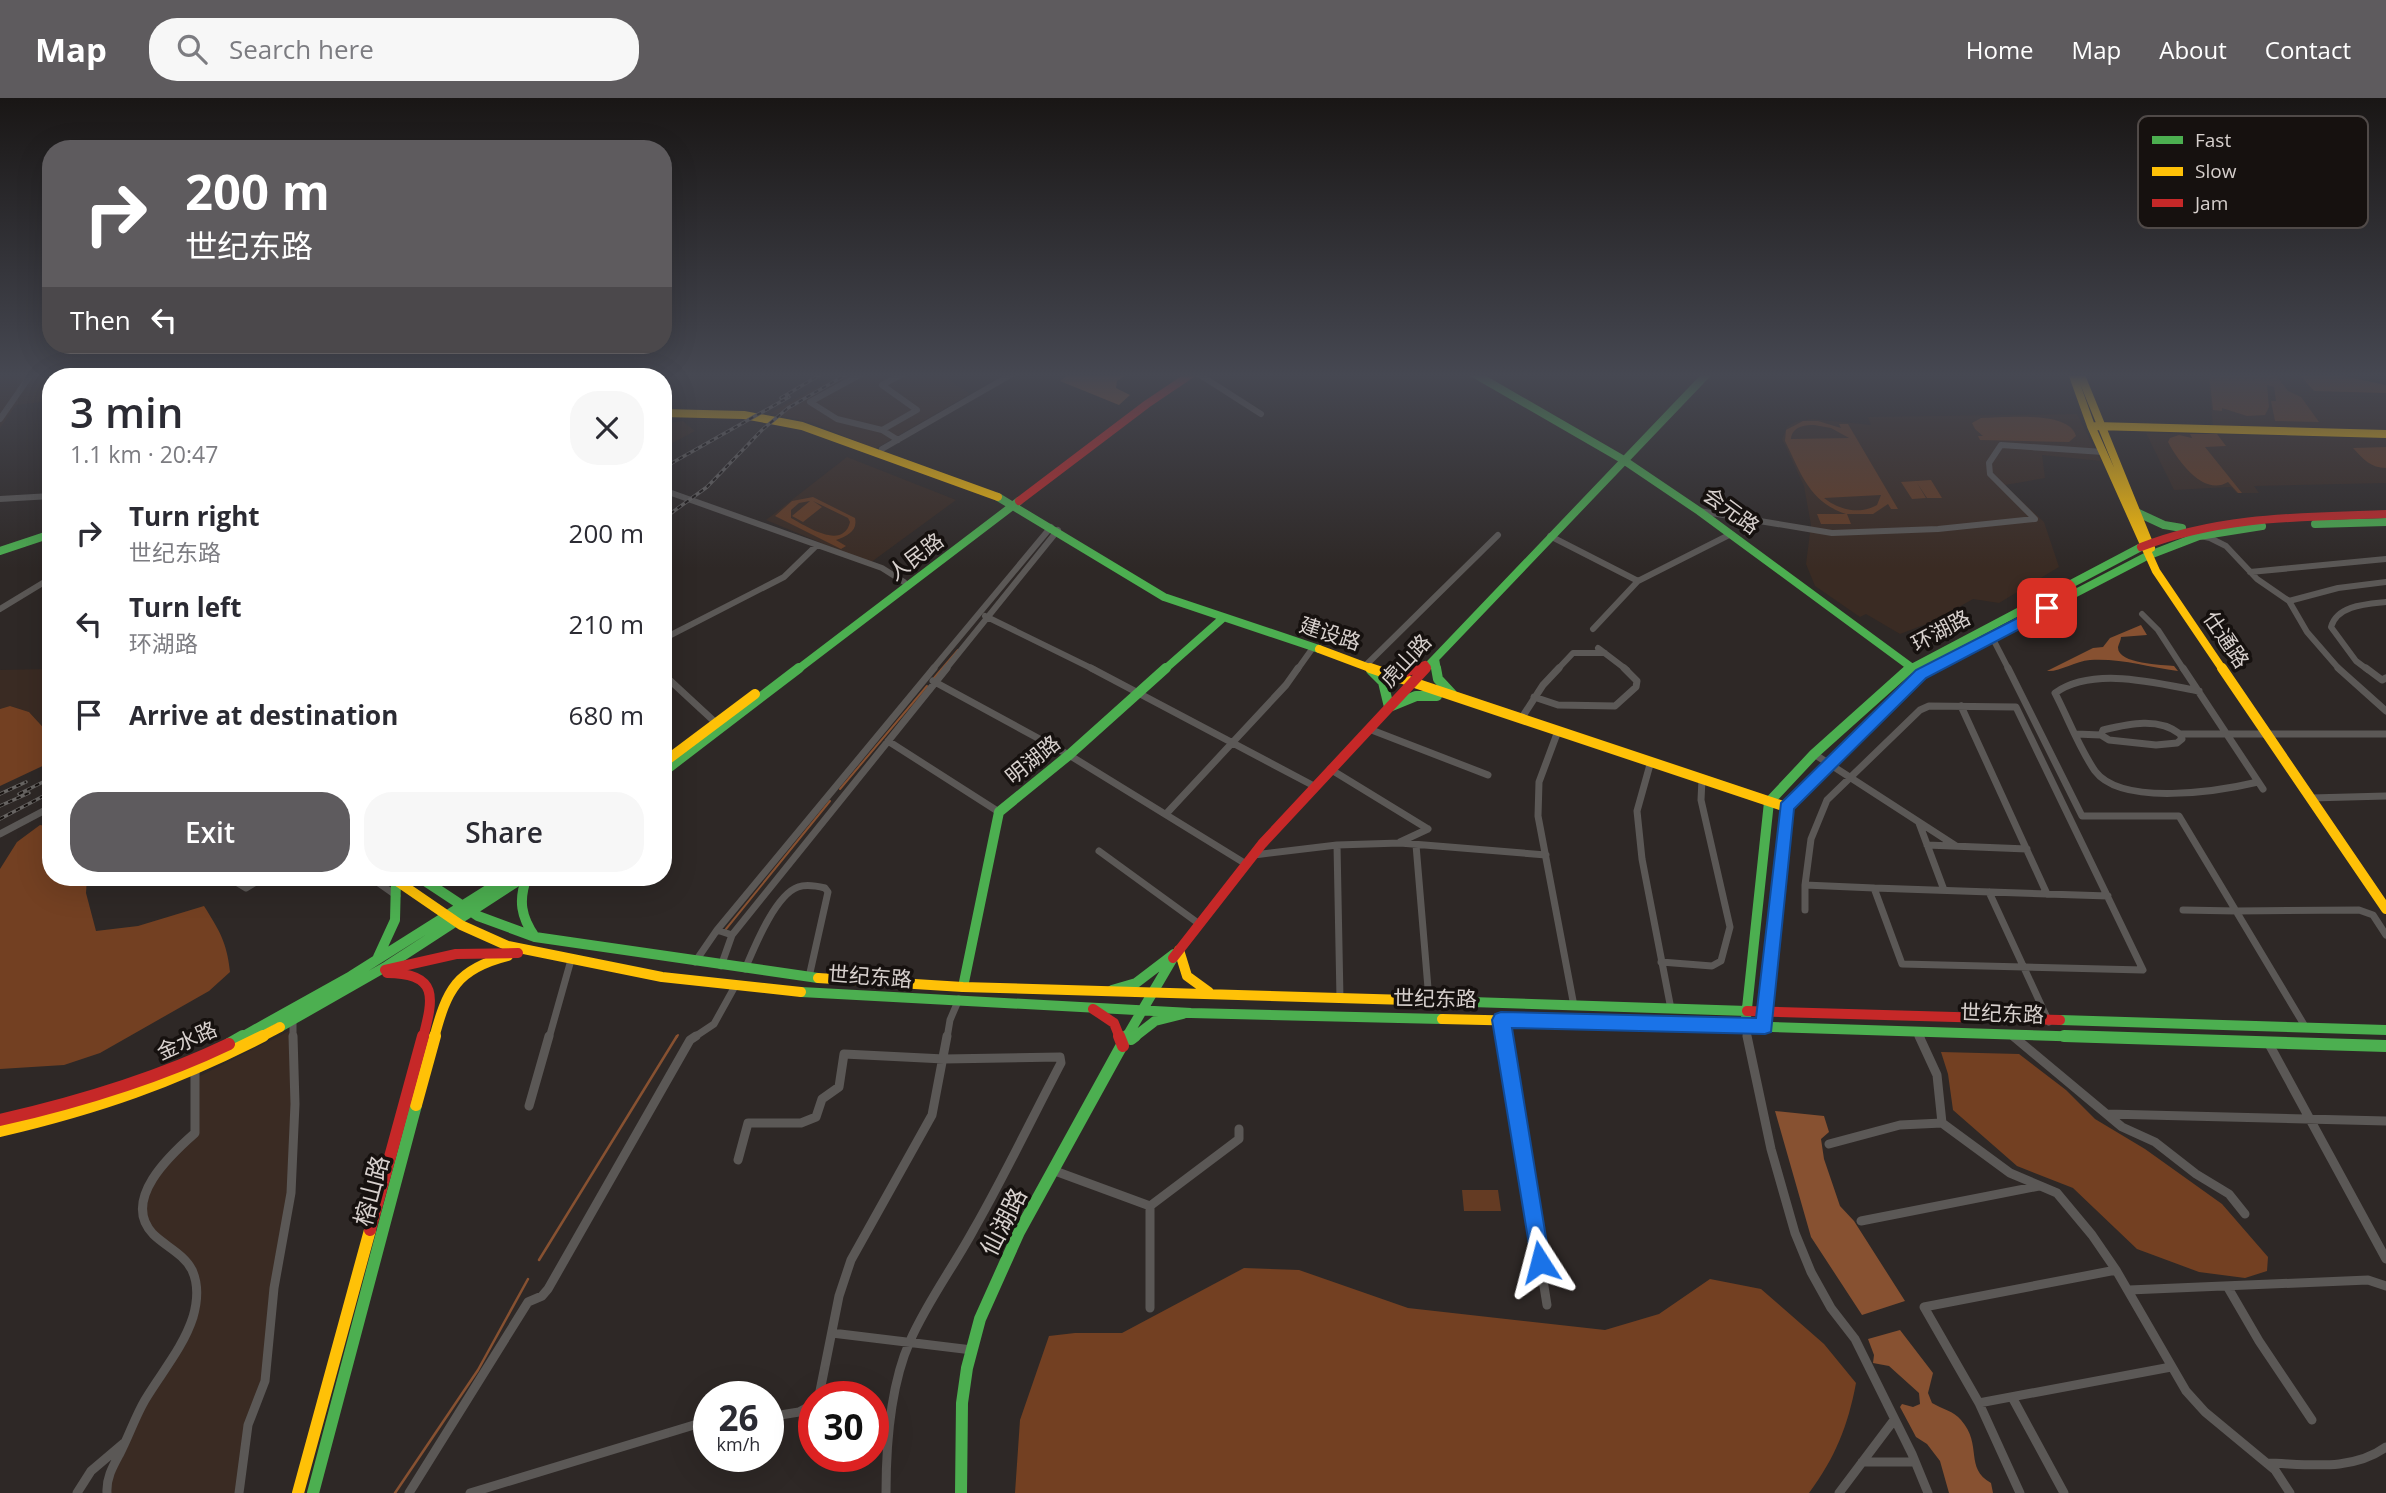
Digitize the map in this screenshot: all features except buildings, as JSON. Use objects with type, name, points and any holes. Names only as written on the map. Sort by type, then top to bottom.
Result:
[{"type":"main road","name":"建设路","points":[[835,438],[1010,506],[1055,528],[1164,597],[1366,665],[1412,684],[1786,807]]},
{"type":"main road","name":"人民路","points":[[672,756],[1010,506],[1095,438]]},
{"type":"main road","name":"人民路","points":[[672,765],[1101,438]]},
{"type":"main road","name":"会元路","points":[[1586,438],[1699,511],[1916,671]]},
{"type":"main road","name":"虎山路","points":[[1153,993],[1179,949],[1221,891],[1314,786],[1643,438]]},
{"type":"main road","name":"仕通路","points":[[2099,438],[2148,550],[2270,734],[2386,901]]},
{"type":"main road","name":"仕通路","points":[[2101,438],[2136,512],[2148,550]]},
{"type":"main road","points":[[2136,512],[2164,525],[2198,531]]},
{"type":"main road","name":"环湖路","points":[[1769,802],[1814,754],[1916,671],[2148,550],[2198,531],[2270,519],[2386,514]]},
{"type":"main road","name":"环湖路","points":[[1786,807],[1916,671],[1992,637],[2177,532],[2268,525],[2386,522]]},
{"type":"main road","points":[[0,551],[42,537]]},
{"type":"main road","name":"明湖路","points":[[963,987],[999,812],[1069,755],[1223,618]]},
{"type":"main road","points":[[1366,665],[1404,673],[1435,659]]},
{"type":"main road","points":[[1435,659],[1434,667],[1439,682],[1462,700]]},
{"type":"main road","points":[[1366,665],[1384,682],[1389,707],[1416,696],[1433,695],[1462,700]]},
{"type":"main road","name":"仕通路","points":[[2314,798],[2386,908]]},
{"type":"main road","points":[[1745,1027],[1769,802]]},
{"type":"main road","points":[[1765,1026],[1786,807]]},
{"type":"main road","points":[[374,962],[394,933],[398,920],[395,886]]},
{"type":"main road","points":[[404,886],[484,937],[530,953]]},
{"type":"main road","name":"世纪东路","points":[[434,886],[489,922],[535,936],[721,966],[809,977],[963,987],[2386,1030]]},
{"type":"main road","points":[[363,978],[457,922],[468,908],[496,886]]},
{"type":"main road","points":[[468,908],[509,886]]},
{"type":"main road","points":[[522,886],[518,906],[525,923],[535,936]]},
{"type":"main road","name":"金水路","points":[[0,1120],[48,1110],[170,1072],[273,1021],[448,915],[468,908]]},
{"type":"main road","points":[[1107,991],[1136,983],[1179,949]]},
{"type":"main road","points":[[1179,949],[1179,966],[1183,978],[1193,987],[1216,995]]},
{"type":"main road","points":[[363,978],[395,967],[456,954],[530,953]]},
{"type":"main road","name":"世纪东路","points":[[530,953],[627,972],[734,988],[958,1002],[1191,1013],[1916,1030],[2386,1046]]},
{"type":"main road","name":"榕山路","points":[[313,1493],[444,1001],[454,984],[474,967],[500,958],[530,953]]},
{"type":"main road","name":"榕山路","points":[[298,1493],[432,1004],[431,989],[420,978],[397,972],[363,978]]},
{"type":"main road","name":"金水路","points":[[0,1131],[142,1092],[293,1020],[363,978]]},
{"type":"main road","name":"仙湖路","points":[[961,1493],[959,1433],[962,1401],[978,1326],[999,1278],[1055,1171],[1153,993]]},
{"type":"main road","points":[[1090,1008],[1115,1022],[1122,1035],[1123,1047]]},
{"type":"main road","points":[[1123,1047],[1155,1021],[1191,1013]]},
{"type":"street","points":[[882,449],[901,438]]},
{"type":"street","points":[[1699,511],[1832,533],[1937,529],[2035,519],[1990,474],[1989,463],[2001,444],[2103,452]]},
{"type":"street","points":[[672,493],[882,568],[904,582]]},
{"type":"street","points":[[0,499],[42,497]]},
{"type":"street","points":[[695,962],[717,930],[1055,528]]},
{"type":"street","points":[[721,966],[732,935],[989,617],[1055,528]]},
{"type":"street","points":[[2198,531],[2226,546],[2250,572],[2288,601],[2307,632],[2334,665],[2386,711]]},
{"type":"street","points":[[1594,629],[1638,582],[1731,534]]},
{"type":"street","points":[[1366,665],[1498,535]]},
{"type":"street","points":[[1550,536],[1638,582]]},
{"type":"street","points":[[672,634],[783,577],[817,545]]},
{"type":"street","points":[[2250,572],[2386,559]]},
{"type":"street","points":[[2288,601],[2338,589],[2386,582]]},
{"type":"street","points":[[0,609],[42,583]]},
{"type":"street","points":[[2386,602],[2346,610],[2336,616],[2331,627],[2356,661],[2382,680],[2386,678]]},
{"type":"street","points":[[980,614],[1233,740],[1314,786]]},
{"type":"street","points":[[2142,614],[2158,629],[2263,789]]},
{"type":"street","points":[[1992,637],[2082,816],[2179,816],[2306,1028]]},
{"type":"street","points":[[1534,697],[1558,705],[1615,706],[1636,687],[1637,681],[1598,648]]},
{"type":"street","points":[[1166,814],[1286,685],[1312,649]]},
{"type":"street","points":[[1521,719],[1534,697],[1573,653],[1605,653]]},
{"type":"street","points":[[927,678],[1069,755],[1246,864]]},
{"type":"street","points":[[2199,691],[2133,680],[2092,681],[2062,687],[2055,695],[2099,776],[2118,785],[2185,793],[2220,790],[2258,782]]},
{"type":"street","points":[[672,682],[716,723]]},
{"type":"street","points":[[1805,910],[1809,851],[1827,800],[1920,710],[1933,705],[2016,707],[2143,970],[1902,964],[1874,888]]},
{"type":"street","points":[[1961,706],[2047,894]]},
{"type":"street","points":[[2101,735],[2102,730],[2143,724],[2166,726],[2180,734],[2386,734]]},
{"type":"street","points":[[1369,729],[1488,775]]},
{"type":"street","points":[[1558,732],[1538,788],[1538,816],[1574,1006]]},
{"type":"street","points":[[2076,734],[2101,735],[2109,740],[2155,745],[2177,743],[2182,739],[2180,734]]},
{"type":"street","points":[[888,741],[999,812]]},
{"type":"street","points":[[1814,754],[1956,846]]},
{"type":"street","points":[[1650,761],[1638,797],[1637,811],[1671,1009]]},
{"type":"street","points":[[1330,769],[1427,828],[1400,843]]},
{"type":"street","points":[[1661,962],[1713,966],[1721,961],[1728,939],[1728,912],[1701,800],[1702,779]]},
{"type":"street","points":[[830,794],[840,799]]},
{"type":"street","points":[[2314,798],[2386,796]]},
{"type":"street","points":[[0,834],[42,812]]},
{"type":"street","points":[[1919,823],[1944,890]]},
{"type":"street","points":[[1254,855],[1337,845],[1400,843],[1546,855]]},
{"type":"street","points":[[1337,845],[1340,999]]},
{"type":"street","points":[[1416,845],[1429,1000]]},
{"type":"street","points":[[1927,845],[2027,849]]},
{"type":"street","points":[[1099,851],[1198,923]]},
{"type":"street","points":[[1805,885],[2108,897]]},
{"type":"street","points":[[382,886],[397,897]]},
{"type":"street","points":[[744,969],[761,931],[791,891],[799,887],[819,886],[828,892],[809,977]]},
{"type":"street","points":[[1989,892],[2049,1021]]},
{"type":"street","points":[[2183,911],[2359,910],[2373,915],[2386,935]]},
{"type":"street","points":[[717,930],[732,935]]},
{"type":"street","points":[[529,1106],[571,960]]},
{"type":"street","points":[[822,1381],[843,1281],[851,1260],[932,1115],[950,1020],[963,987]]},
{"type":"street","points":[[409,1493],[528,1303],[542,1296],[548,1289],[690,1040],[713,1024],[734,988]]},
{"type":"street","points":[[239,1493],[248,1424],[265,1381],[274,1288],[291,1194],[295,1104],[293,1020]]},
{"type":"street","points":[[1501,1020],[1547,1306]]},
{"type":"street","points":[[1745,1027],[1792,1227],[1817,1284],[1843,1326],[1855,1339],[1928,1493]]},
{"type":"street","points":[[1916,1030],[1925,1043],[1939,1079],[1943,1102],[1942,1123]]},
{"type":"street","points":[[2011,1034],[2105,1114],[2130,1132],[2155,1142],[2196,1174],[2229,1194],[2245,1214]]},
{"type":"street","points":[[2269,1044],[2386,1259]]},
{"type":"street","points":[[738,1160],[748,1123],[801,1123],[816,1117],[822,1099],[839,1087],[844,1054],[944,1059],[1060,1057],[1061,1063],[978,1223],[910,1341],[897,1385],[890,1427],[886,1457],[886,1493]]},
{"type":"street","points":[[107,1493],[106,1483],[144,1403],[180,1346],[196,1303],[197,1287],[190,1266],[148,1228],[143,1207],[145,1194],[160,1171],[195,1133],[194,1069]]},
{"type":"street","points":[[2105,1114],[2386,1121]]},
{"type":"street","points":[[1829,1144],[1890,1127],[1924,1122],[1942,1123],[2010,1173],[2057,1193],[2116,1270],[2186,1391],[2204,1412],[2267,1463],[2290,1493]]},
{"type":"street","points":[[1150,1206],[1239,1139],[1239,1129]]},
{"type":"street","points":[[1055,1171],[1150,1206]]},
{"type":"street","points":[[1861,1221],[2039,1186]]},
{"type":"street","points":[[1150,1206],[1150,1308]]},
{"type":"street","points":[[2020,1493],[1979,1403],[1924,1307],[2116,1270]]},
{"type":"street","points":[[2129,1290],[2368,1280],[2386,1286]]},
{"type":"street","points":[[2227,1286],[2259,1341],[2312,1420]]},
{"type":"street","points":[[832,1333],[972,1350]]},
{"type":"street","points":[[1979,1403],[2171,1367]]},
{"type":"street","points":[[2012,1396],[2064,1493]]},
{"type":"street","points":[[1839,1493],[1894,1420]]},
{"type":"street","points":[[470,1493],[693,1425]]},
{"type":"street","points":[[77,1493],[91,1471],[125,1443]]},
{"type":"street","points":[[2267,1463],[2349,1463],[2372,1458],[2386,1447]]},
{"type":"street","points":[[1861,1462],[1915,1462]]},
{"type":"shaded area","points":[[849,438],[894,438],[875,449]]},
{"type":"shaded area","points":[[1785,438],[1856,438],[1898,509],[1891,509],[1888,504],[1873,514],[1847,514],[1851,524],[1821,524],[1817,514],[1846,514],[1833,509],[1815,494]],"holes":[[[1881,495],[1877,505],[1857,510],[1836,506],[1824,498]]]},
{"type":"shaded area","points":[[1979,438],[2074,438],[2069,442]]},
{"type":"shaded area","points":[[2089,438],[2101,461],[2042,455],[2045,478],[2005,485],[2044,522],[2059,567],[1999,603],[1973,599],[1934,621],[1900,634],[1866,614],[1860,617],[1815,586],[1806,564],[1811,525],[1804,486],[1782,439]]},
{"type":"shaded area","points":[[2149,438],[2386,438],[2386,483],[2254,486],[2259,493],[2237,493],[2231,487],[2174,490]]},
{"type":"shaded area","points":[[2170,438],[2220,438],[2226,446],[2205,447],[2242,493],[2238,493],[2228,482],[2210,485],[2201,481],[2185,467],[2168,442]]},
{"type":"shaded area","points":[[2386,447],[2386,468],[2372,465],[2353,448]]},
{"type":"shaded area","points":[[847,457],[956,500],[870,563],[766,520]]},
{"type":"shaded area","points":[[1931,480],[1942,498],[1927,498],[1917,483],[1926,498],[1912,499],[1901,482]]},
{"type":"shaded area","points":[[813,497],[855,518],[853,530],[836,540],[846,546],[841,549],[775,516],[792,501]],"holes":[[[810,501],[792,516],[803,522],[822,507],[813,501],[848,518],[850,522],[840,535],[832,536],[791,518],[791,510],[799,503]]]},
{"type":"shaded area","points":[[2141,625],[2147,635],[2121,637],[2118,647],[2120,653],[2132,660],[2174,666],[2178,671],[2101,660],[2084,661],[2047,671],[2093,648],[2103,647],[2110,638]]},
{"type":"shaded area","points":[[42,669],[42,726],[29,712],[10,706],[0,709],[0,670]]},
{"type":"shaded area","points":[[10,706],[29,712],[42,726],[42,766],[0,786],[0,709]]},
{"type":"shaded area","points":[[42,825],[42,886],[86,886],[96,931],[138,926],[204,906],[222,937],[230,972],[209,991],[100,1053],[64,1065],[0,1069],[0,869],[17,842]]},
{"type":"shaded area","points":[[293,1029],[291,1193],[266,1368],[254,1407],[239,1493],[106,1493],[144,1403],[180,1346],[196,1303],[190,1266],[144,1219],[152,1182],[195,1133],[194,1079]]},
{"type":"shaded area","points":[[1941,1052],[2019,1054],[2066,1090],[2095,1119],[2145,1149],[2222,1204],[2268,1257],[2267,1271],[2245,1278],[2199,1272],[2137,1249],[2073,1188],[2017,1166],[1953,1110],[1948,1074]]},
{"type":"shaded area","points":[[1775,1111],[1824,1116],[1829,1132],[1821,1139],[1824,1159],[1840,1206],[1854,1221],[1905,1301],[1862,1315],[1811,1237]]},
{"type":"shaded area","points":[[1462,1190],[1498,1190],[1501,1211],[1464,1211]]},
{"type":"shaded area","points":[[1244,1268],[1299,1270],[1408,1308],[1605,1330],[1659,1314],[1710,1279],[1761,1289],[1824,1344],[1856,1383],[1839,1441],[1809,1493],[1015,1493],[1020,1420],[1049,1336],[1122,1333]]},
{"type":"shaded area","points":[[1900,1330],[1933,1373],[1928,1393],[1932,1403],[1955,1414],[1967,1429],[1975,1463],[1983,1477],[1991,1483],[1993,1493],[1949,1493],[1940,1461],[1927,1444],[1916,1437],[1900,1407],[1902,1404],[1913,1407],[1920,1404],[1919,1393],[1889,1366],[1873,1363],[1874,1355],[1868,1339]]},
{"type":"waterway","points":[[934,678],[958,650]]},
{"type":"waterway","points":[[840,789],[927,686]]},
{"type":"waterway","points":[[726,929],[830,801]]},
{"type":"waterway","points":[[539,1260],[677,1036]]},
{"type":"waterway","points":[[395,1493],[478,1370],[528,1279]]},
{"type":"railway","points":[[672,463],[716,438]]},
{"type":"railway","points":[[672,512],[707,487],[754,438]]},
{"type":"railway","points":[[0,794],[26,782]]},
{"type":"railway","points":[[19,794],[42,782]]},
{"type":"railway","points":[[0,806],[29,793]]},
{"type":"railway","points":[[0,819],[42,797]]},
{"type":"traffic: fast","points":[[1586,438],[1699,511],[1915,670]]},
{"type":"traffic: fast","points":[[1426,668],[1646,438]]},
{"type":"traffic: fast","points":[[998,497],[1164,597],[1319,649]]},
{"type":"traffic: fast","points":[[672,765],[1019,501]]},
{"type":"traffic: fast","points":[[2136,512],[2164,525],[2182,528]]},
{"type":"traffic: fast","points":[[2315,524],[2386,522]]},
{"type":"traffic: fast","points":[[1833,761],[1921,674],[2147,556],[2199,536],[2262,526]]},
{"type":"traffic: fast","points":[[0,551],[42,537]]},
{"type":"traffic: fast","points":[[1745,1027],[1769,802],[1814,754],[1912,667],[2141,547]]},
{"type":"traffic: fast","points":[[963,987],[999,812],[1069,755],[1223,618]]},
{"type":"traffic: fast","points":[[1435,659],[1438,679],[1452,694]]},
{"type":"traffic: fast","points":[[1371,670],[1383,682],[1389,707],[1416,696],[1437,696]]},
{"type":"traffic: fast","points":[[378,957],[395,920],[396,886]]},
{"type":"traffic: fast","points":[[433,886],[478,916],[535,937],[818,978]]},
{"type":"traffic: fast","points":[[229,1044],[351,976],[494,886]]},
{"type":"traffic: fast","points":[[280,1027],[387,966],[510,886]]},
{"type":"traffic: fast","points":[[524,886],[521,908],[535,937]]},
{"type":"traffic: fast","points":[[1112,990],[1136,983],[1174,954]]},
{"type":"traffic: fast","points":[[961,1493],[960,1439],[964,1385],[971,1350],[991,1290],[1019,1232],[1173,958]]},
{"type":"traffic: fast","points":[[801,992],[1191,1013],[1442,1019]]},
{"type":"traffic: fast","points":[[1408,1000],[1747,1011]]},
{"type":"traffic: fast","points":[[1131,1039],[1155,1021],[1183,1014]]},
{"type":"traffic: fast","points":[[2060,1020],[2386,1030]]},
{"type":"traffic: fast","points":[[1707,1025],[2386,1046]]},
{"type":"traffic: fast","points":[[313,1493],[416,1105]]},
{"type":"traffic: slow","points":[[835,438],[998,497]]},
{"type":"traffic: slow","points":[[2096,438],[2156,571],[2386,909]]},
{"type":"traffic: slow","points":[[2106,438],[2151,548]]},
{"type":"traffic: slow","points":[[1319,649],[1411,684],[1786,807]]},
{"type":"traffic: slow","points":[[672,756],[755,694]]},
{"type":"traffic: slow","points":[[1764,1026],[1786,807],[1833,761]]},
{"type":"traffic: slow","points":[[404,886],[461,925],[508,946],[662,977],[801,992]]},
{"type":"traffic: slow","points":[[1179,950],[1183,971],[1191,981],[1209,992]]},
{"type":"traffic: slow","points":[[416,1105],[444,1001],[470,971],[508,956]]},
{"type":"traffic: slow","points":[[818,978],[963,987],[1408,1000]]},
{"type":"traffic: slow","points":[[1442,1019],[1707,1025]]},
{"type":"traffic: slow","points":[[0,1131],[78,1112],[144,1091],[280,1027]]},
{"type":"traffic: slow","points":[[298,1493],[370,1230]]},
{"type":"traffic: jam","points":[[1019,501],[1102,438]]},
{"type":"traffic: jam","points":[[2141,547],[2170,536],[2230,522],[2386,514]]},
{"type":"traffic: jam","points":[[1390,671],[1404,673],[1425,665]]},
{"type":"traffic: jam","points":[[1173,958],[1262,844],[1426,668]]},
{"type":"traffic: jam","points":[[385,970],[456,954],[518,953]]},
{"type":"traffic: jam","points":[[370,1230],[432,1004],[428,988],[418,978],[387,973]]},
{"type":"traffic: jam","points":[[1093,1009],[1114,1023],[1123,1046]]},
{"type":"traffic: jam","points":[[1747,1011],[2060,1020]]},
{"type":"traffic: jam","points":[[0,1120],[117,1090],[174,1069],[229,1044]]},
{"type":"route","points":[[1540,1262],[1501,1020],[1765,1026],[1786,807],[1921,674],[2047,608]]}]
